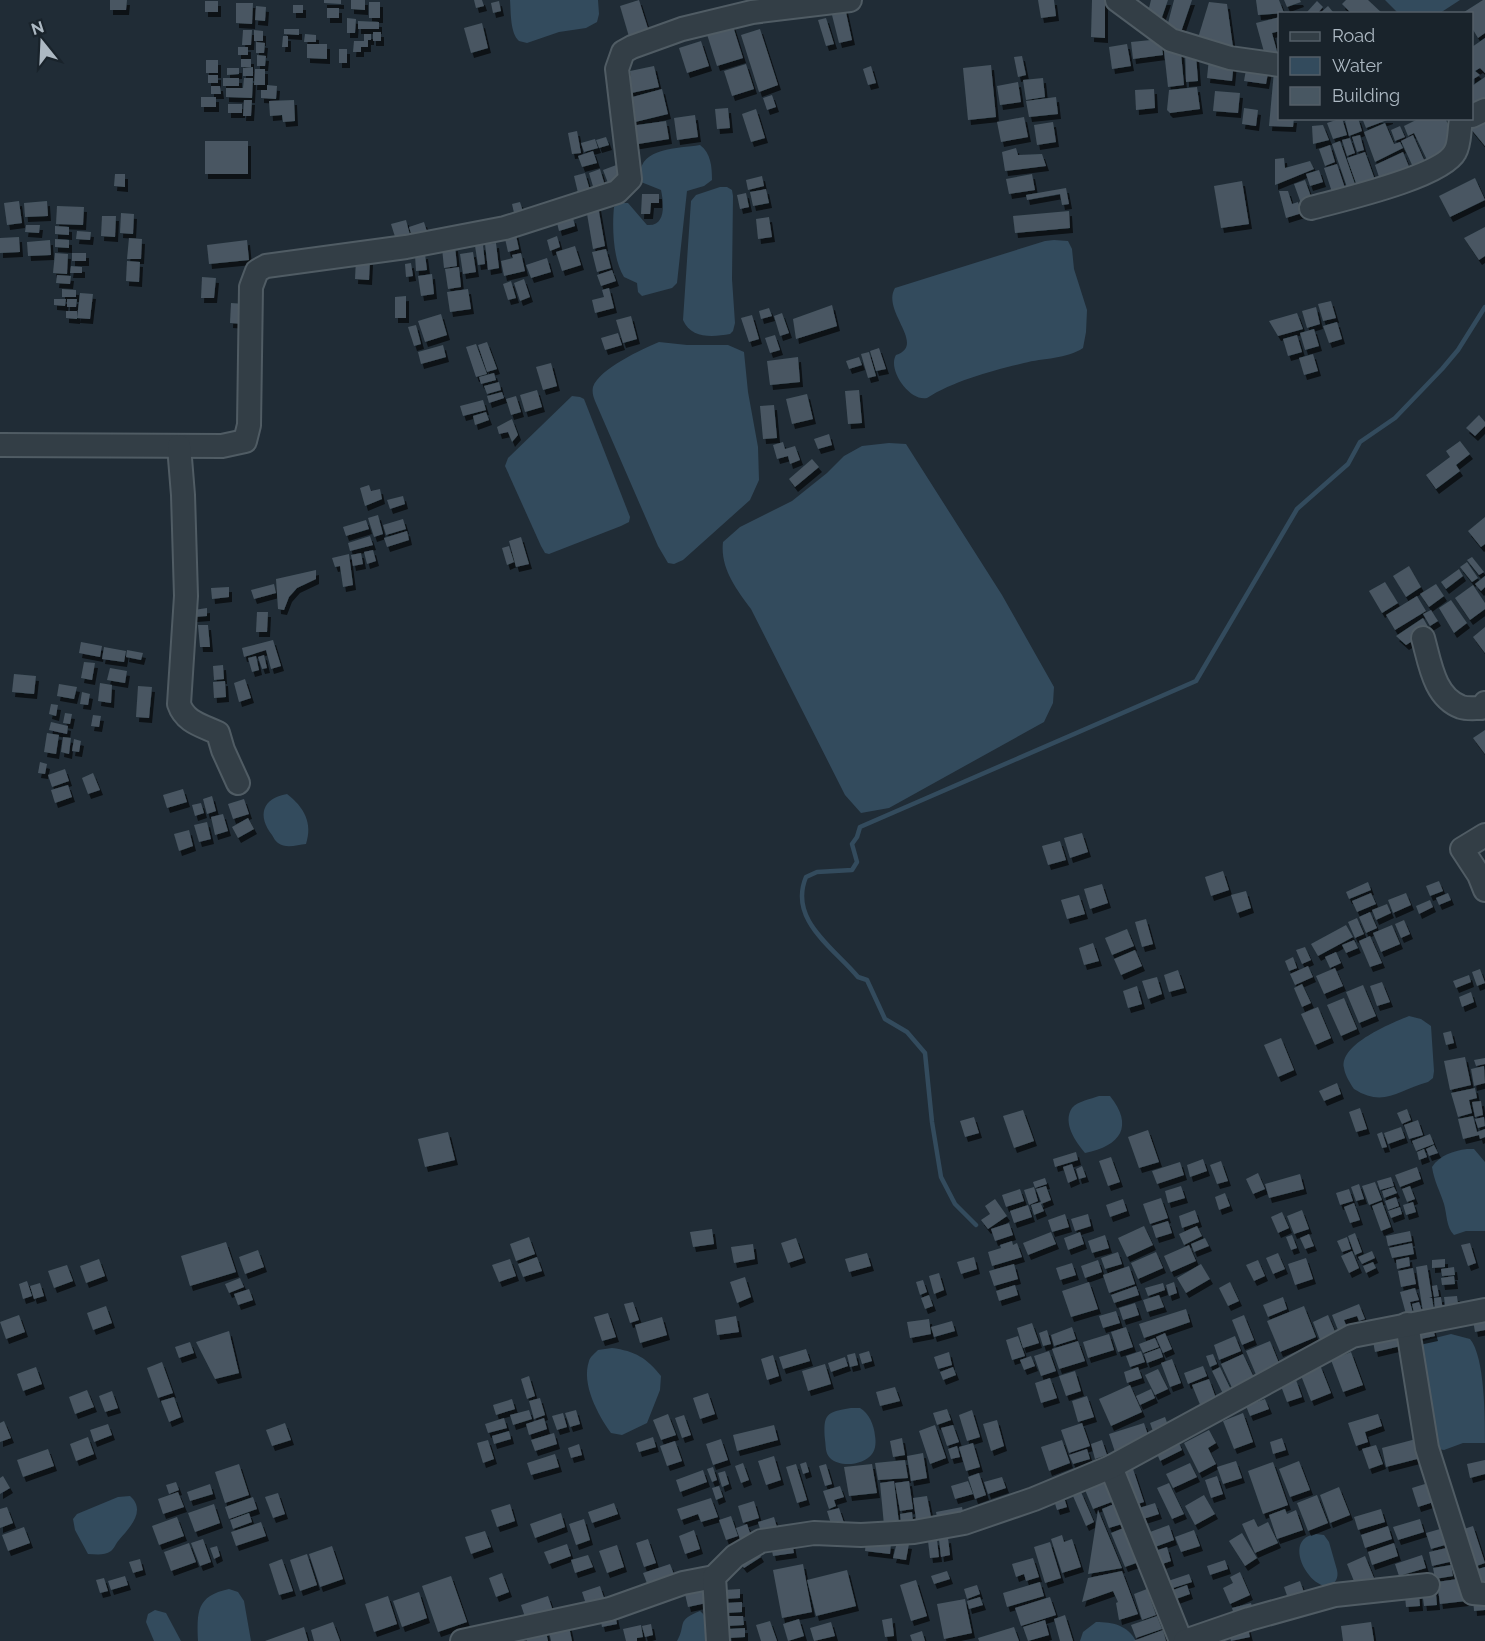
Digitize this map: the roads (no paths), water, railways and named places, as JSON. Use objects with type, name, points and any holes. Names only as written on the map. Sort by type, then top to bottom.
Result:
[{"type":"street","points":[[0,445],[222,446],[245,441],[249,425],[251,287],[257,271],[266,266],[406,248],[505,228],[617,192],[630,179],[616,69],[623,52],[682,29],[752,12],[850,0]]},
{"type":"street","points":[[1118,0],[1171,39],[1230,58],[1278,65]]},
{"type":"street","points":[[1311,208],[1418,177],[1446,162],[1455,153],[1463,120]]},
{"type":"street","points":[[179,446],[186,596],[179,704],[186,718],[218,733],[222,750],[238,783]]},
{"type":"street","points":[[1423,638],[1433,674],[1443,697],[1463,708],[1481,708],[1485,703]]},
{"type":"street","points":[[1485,836],[1462,849],[1479,875],[1485,890]]},
{"type":"street","points":[[462,1641],[610,1609],[683,1583],[714,1577],[735,1557],[761,1541],[814,1533],[861,1535],[914,1532],[964,1523],[1034,1499],[1111,1467],[1352,1336],[1485,1310]]},
{"type":"street","points":[[1407,1324],[1427,1448],[1473,1593],[1485,1594]]},
{"type":"street","points":[[1111,1467],[1182,1640],[1335,1595],[1428,1585]]},
{"type":"street","points":[[714,1577],[718,1641]]},
{"type":"water","points":[[510,0],[598,0],[599,14],[597,22],[586,28],[559,32],[527,43],[519,41],[514,33]]},
{"type":"water","points":[[1385,0],[1460,0],[1442,12],[1397,12]]},
{"type":"water","points":[[700,145],[709,156],[712,180],[704,186],[687,191],[677,283],[672,288],[642,296],[638,292],[637,283],[624,277],[620,270],[613,233],[614,207],[620,203],[628,203],[647,225],[658,222],[663,208],[661,190],[641,182],[644,162],[659,152]]},
{"type":"water","points":[[720,187],[732,190],[733,196],[732,279],[735,323],[730,334],[710,336],[691,331],[683,320],[691,201],[696,195]]},
{"type":"water","points":[[1054,240],[1068,241],[1072,249],[1074,269],[1087,310],[1083,348],[1062,356],[1024,363],[974,377],[949,386],[927,398],[920,398],[907,390],[897,376],[894,361],[896,355],[904,350],[907,344],[906,335],[894,307],[892,297],[895,288]]},
{"type":"water","points":[[659,342],[728,345],[744,352],[748,392],[758,447],[759,480],[750,500],[683,560],[674,564],[668,563],[658,546],[593,392],[593,387],[603,373]]},
{"type":"water","points":[[572,396],[584,399],[630,517],[629,522],[621,526],[549,554],[545,553],[541,546],[505,466],[508,458]]},
{"type":"water","points":[[906,444],[1002,595],[1054,687],[1053,703],[1044,722],[889,808],[861,813],[845,795],[751,609],[730,578],[724,561],[723,542],[740,527],[792,501],[844,456],[862,446]]},
{"type":"water","points":[[287,794],[306,816],[308,836],[306,844],[281,845],[275,840],[264,821],[264,809],[267,804],[272,799]]},
{"type":"water","points":[[1409,1016],[1421,1019],[1431,1026],[1433,1078],[1391,1096],[1374,1097],[1354,1089],[1344,1068],[1345,1059],[1350,1051],[1368,1036]]},
{"type":"water","points":[[1099,1096],[1110,1096],[1117,1107],[1122,1125],[1115,1140],[1097,1150],[1085,1153],[1071,1132],[1069,1114],[1078,1104]]},
{"type":"water","points":[[1474,1149],[1485,1162],[1485,1231],[1466,1231],[1454,1235],[1448,1224],[1432,1167],[1447,1154]]},
{"type":"water","points":[[1451,1334],[1470,1339],[1479,1359],[1483,1388],[1485,1443],[1463,1443],[1444,1450],[1438,1449],[1419,1342]]},
{"type":"water","points":[[612,1348],[640,1356],[661,1376],[660,1390],[647,1423],[622,1435],[611,1433],[606,1426],[592,1399],[587,1379],[591,1357],[598,1350]]},
{"type":"water","points":[[860,1408],[868,1416],[876,1440],[872,1454],[868,1458],[858,1463],[846,1464],[834,1461],[827,1454],[825,1425],[831,1413]]},
{"type":"water","points":[[130,1496],[137,1508],[131,1525],[111,1551],[102,1554],[88,1554],[75,1530],[73,1519],[77,1514],[118,1497]]},
{"type":"water","points":[[1324,1535],[1329,1542],[1337,1570],[1337,1578],[1329,1588],[1311,1577],[1300,1556],[1301,1544],[1309,1536]]},
{"type":"water","points":[[229,1589],[238,1592],[244,1601],[251,1641],[198,1641],[199,1614],[204,1601],[218,1592]]},
{"type":"water","points":[[155,1610],[166,1613],[181,1641],[154,1641],[146,1622],[148,1614]]},
{"type":"water","points":[[700,1611],[707,1621],[708,1641],[677,1641],[684,1620]]},
{"type":"water","points":[[1096,1622],[1119,1625],[1136,1641],[1080,1641],[1083,1632]]},
{"type":"waterway","points":[[976,1225],[955,1204],[941,1177],[932,1122],[925,1053],[907,1032],[885,1019],[867,980],[858,977],[816,932],[803,907],[802,892],[806,877],[817,872],[852,870],[857,862],[852,844],[860,827],[1196,681],[1297,509],[1348,464],[1360,442],[1395,418],[1442,369],[1458,350],[1485,307]]}]
